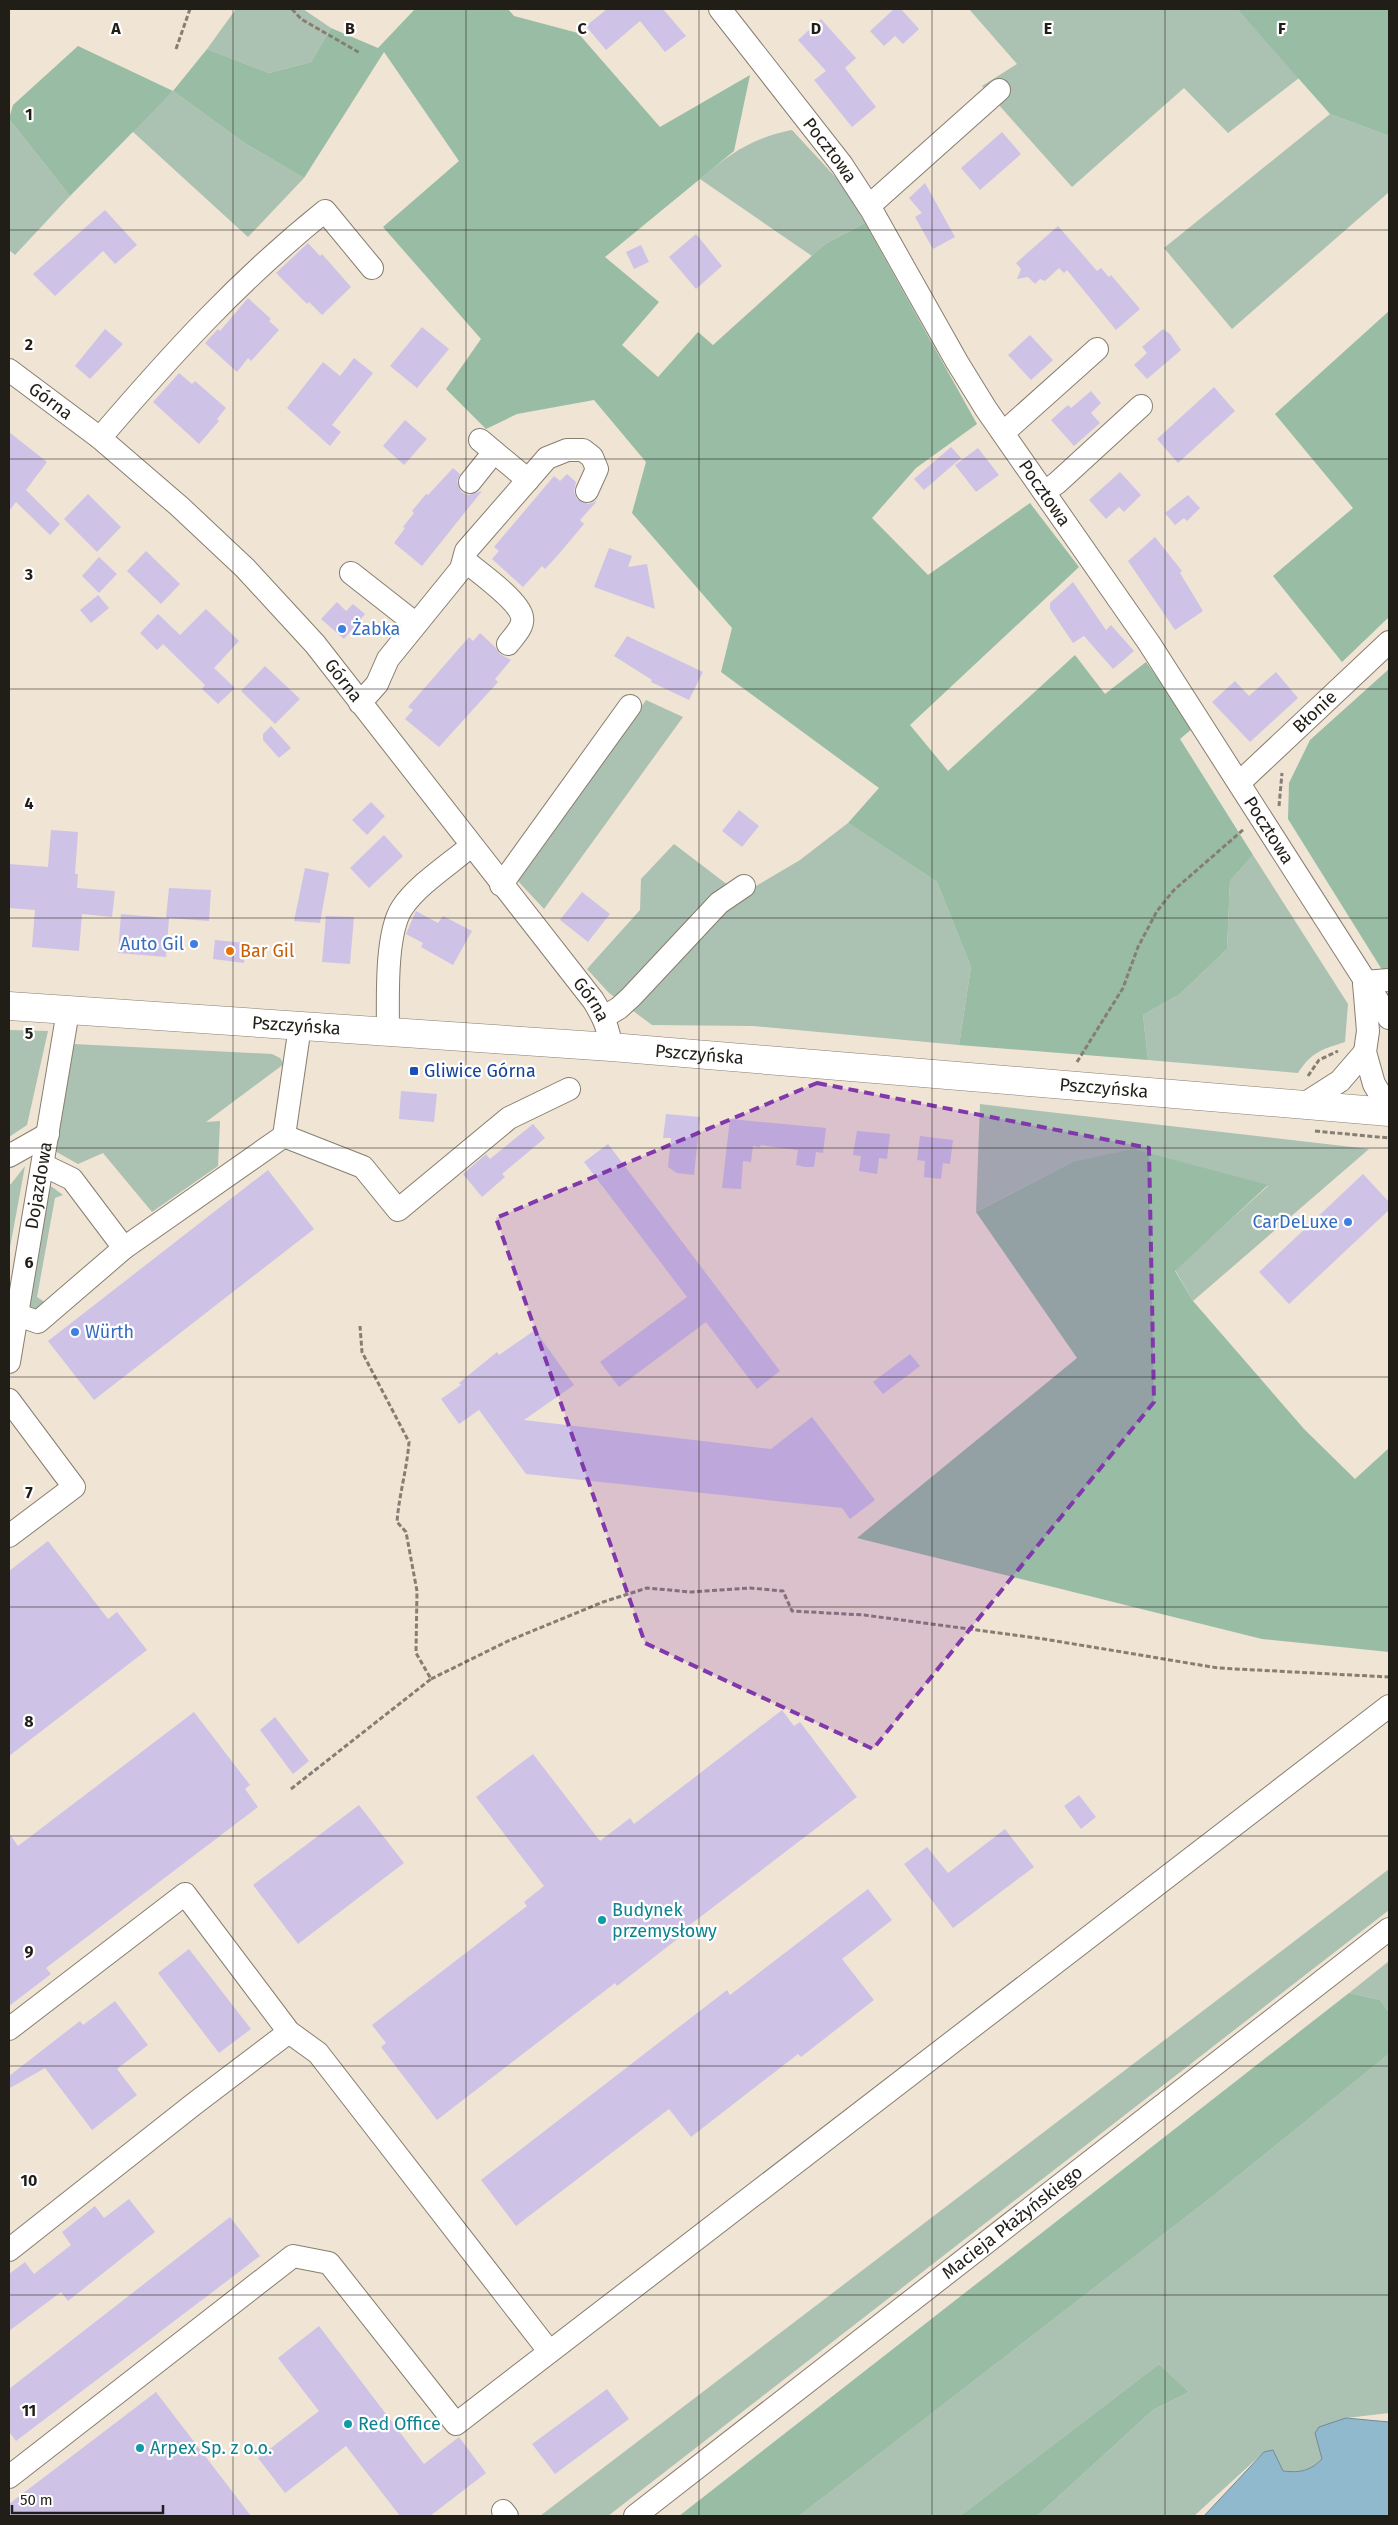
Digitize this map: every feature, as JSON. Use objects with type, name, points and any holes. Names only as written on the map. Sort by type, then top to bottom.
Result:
[{"type":"main road","name":"Pszczyńska","points":[[9,1006],[611,1048],[1389,1110]]},
{"type":"street","name":"Pocztowa","points":[[720,9],[842,165],[869,206],[957,362],[1003,433],[1148,643],[1239,783],[1364,982],[1389,1018]]},
{"type":"street","points":[[869,206],[999,90]]},
{"type":"street","points":[[100,438],[180,346],[252,273],[325,211],[372,268]]},
{"type":"street","points":[[1003,433],[1097,349]]},
{"type":"street","name":"Górna","points":[[9,370],[100,438],[179,506],[245,568],[315,644],[604,1017],[610,1032],[611,1048]]},
{"type":"street","points":[[1044,492],[1057,483],[1141,406]]},
{"type":"street","points":[[470,482],[487,446],[528,480]]},
{"type":"street","points":[[360,703],[377,684],[388,659],[462,569],[466,551],[547,458],[567,450],[583,450],[592,457],[598,469],[587,492]]},
{"type":"street","points":[[464,560],[517,606],[523,618],[520,629],[508,644]]},
{"type":"street","points":[[351,573],[416,624]]},
{"type":"street","name":"Błonie","points":[[1239,783],[1389,642]]},
{"type":"street","points":[[501,885],[630,706]]},
{"type":"street","points":[[388,1033],[391,938],[395,921],[402,907],[413,894],[471,846]]},
{"type":"street","points":[[604,1017],[619,1008],[631,997],[719,903],[744,886]]},
{"type":"street","points":[[1364,982],[1389,980]]},
{"type":"street","name":"Pocztowa","points":[[1364,982],[1368,1031],[1365,1052],[1374,1084],[1389,1110]]},
{"type":"street","name":"Dojazdowa","points":[[9,1362],[13,1316],[43,1165],[68,1010]]},
{"type":"street","points":[[13,1316],[38,1322],[124,1248],[284,1136],[300,1026]]},
{"type":"street","points":[[1304,1104],[1340,1081],[1365,1052]]},
{"type":"street","points":[[284,1136],[363,1167],[398,1210],[509,1118],[569,1089]]},
{"type":"street","points":[[9,1156],[48,1134]]},
{"type":"street","points":[[43,1165],[72,1179],[124,1248]]},
{"type":"street","points":[[9,1400],[74,1487],[9,1536]]},
{"type":"street","points":[[9,2477],[292,2256],[330,2263],[456,2424],[549,2351],[829,2139],[1389,1706]]},
{"type":"street","points":[[9,2029],[185,1894],[289,2032],[318,2053],[549,2351]]},
{"type":"street","name":"Macieja Płażyńskiego","points":[[635,2516],[1389,1929]]},
{"type":"street","points":[[9,2250],[194,2104],[289,2032]]},
{"type":"path","points":[[176,49],[190,9]]},
{"type":"path","points":[[292,9],[300,18],[360,53]]},
{"type":"path","points":[[1279,808],[1279,793],[1284,767]]},
{"type":"path","points":[[1076,1063],[1123,988],[1138,947],[1157,911],[1174,890],[1244,829]]},
{"type":"path","points":[[360,1326],[362,1352],[409,1442],[397,1522],[406,1532],[416,1591],[416,1654],[431,1679]]},
{"type":"path","points":[[291,1789],[431,1679],[508,1641],[603,1602],[647,1588],[691,1592],[750,1588],[783,1591],[792,1611],[864,1615],[1044,1639],[1218,1668],[1389,1677]]},
{"type":"highlighted area","points":[[817,1083],[1149,1148],[1154,1402],[873,1749],[645,1643],[496,1218]]},
{"type":"green space","points":[[236,9],[303,9],[331,28],[311,62],[269,73],[207,49]]},
{"type":"green space","points":[[415,9],[508,9],[514,16],[578,33],[660,127],[750,75],[734,151],[605,257],[659,302],[622,345],[658,377],[698,332],[713,345],[825,244],[865,223],[977,424],[916,468],[872,518],[928,575],[1030,503],[1079,567],[910,725],[948,771],[1075,655],[1105,694],[1146,662],[1193,728],[1180,739],[1253,855],[1230,881],[1227,949],[1180,994],[1143,1015],[1148,1060],[959,1045],[971,967],[937,882],[848,823],[879,788],[721,672],[732,628],[632,513],[646,462],[594,400],[517,414],[486,429],[446,389],[481,339],[383,227],[459,161],[384,52],[304,178],[243,142],[173,91],[207,49],[269,73],[311,62],[331,28],[378,48]]},
{"type":"green space","points":[[969,9],[1237,9],[1299,78],[1228,133],[1184,88],[1072,187],[982,86],[1017,64]]},
{"type":"green space","points":[[1237,9],[1389,9],[1389,136],[1330,114]]},
{"type":"green space","points":[[78,46],[173,91],[70,196],[9,119],[13,105]]},
{"type":"green space","points":[[173,91],[243,142],[304,178],[248,237],[132,131]]},
{"type":"green space","points":[[1330,114],[1389,136],[1389,192],[1232,329],[1164,248]]},
{"type":"green space","points":[[9,119],[70,196],[15,255],[9,250]]},
{"type":"green space","points":[[792,130],[841,183],[865,223],[825,244],[812,256],[700,179],[732,154],[753,142]]},
{"type":"green space","points":[[1389,311],[1389,617],[1342,662],[1273,576],[1353,508],[1275,414]]},
{"type":"green space","points":[[1389,669],[1389,981],[1288,819],[1289,783],[1310,740]]},
{"type":"green space","points":[[646,700],[683,717],[544,909],[518,881]]},
{"type":"green space","points":[[848,823],[937,882],[971,967],[959,1045],[753,1026],[652,1025],[609,993],[587,969],[640,910],[641,879],[674,844],[741,895],[800,860]]},
{"type":"green space","points":[[1253,855],[1348,1004],[1345,1042],[1318,1052],[1308,1060],[1298,1073],[1148,1060],[1143,1015],[1180,994],[1227,949],[1230,881]]},
{"type":"green space","points":[[9,1030],[48,1031],[27,1125],[9,1137]]},
{"type":"green space","points":[[74,1044],[272,1054],[280,1058],[284,1064],[206,1122],[220,1121],[218,1166],[152,1212],[103,1153],[78,1164],[55,1151]]},
{"type":"green space","points":[[980,1104],[1369,1149],[1193,1301],[1175,1270],[1268,1186],[1072,1162],[976,1212]]},
{"type":"green space","points":[[1133,1149],[1268,1185],[1175,1271],[1193,1301],[1304,1429],[1355,1479],[1389,1448],[1389,1652],[1262,1639],[857,1538],[1077,1358],[976,1212],[1072,1162]]},
{"type":"green space","points":[[25,1166],[9,1253],[9,1184]]},
{"type":"green space","points":[[48,1184],[63,1195],[55,1198],[37,1297],[49,1305],[45,1315],[28,1307]]},
{"type":"green space","points":[[1389,1869],[1389,1910],[608,2516],[540,2516]]},
{"type":"green space","points":[[1389,1961],[1389,2012],[1380,2000],[1349,1993]]},
{"type":"green space","points":[[1349,1993],[1380,2000],[1389,2012],[1389,2054],[1213,2196],[799,2516],[679,2516]]},
{"type":"green space","points":[[1389,2054],[1389,2413],[1346,2418],[1315,2433],[1322,2459],[1304,2470],[1295,2472],[1283,2471],[1273,2450],[1264,2452],[1194,2516],[1037,2516],[1153,2410],[1189,2392],[1159,2364],[960,2516],[799,2516],[1213,2196]]},
{"type":"green space","points":[[1159,2364],[1189,2392],[1153,2410],[1037,2516],[960,2516]]},
{"type":"water","points":[[1346,2418],[1389,2422],[1389,2516],[1204,2516],[1264,2452],[1273,2450],[1283,2471],[1295,2472],[1309,2469],[1322,2459],[1315,2433],[1319,2427]]},
{"type":"building","points":[[607,9],[663,9],[686,36],[665,52],[640,21],[606,50],[586,26]]},
{"type":"building","points":[[894,9],[901,9],[919,29],[903,44],[895,36],[884,46],[870,31]]},
{"type":"building","points":[[821,19],[856,58],[845,68],[876,107],[852,127],[814,80],[826,71],[798,40]]},
{"type":"building","points":[[1002,132],[1021,154],[980,190],[961,168]]},
{"type":"building","points":[[925,183],[955,237],[933,249],[915,217],[922,213],[909,198]]},
{"type":"building","points":[[105,210],[137,245],[115,264],[103,251],[55,296],[33,274]]},
{"type":"building","points":[[1058,226],[1097,271],[1101,268],[1109,277],[1111,275],[1140,309],[1116,330],[1067,270],[1064,273],[1059,268],[1045,281],[1040,279],[1035,284],[1028,277],[1017,279],[1021,269],[1016,263]]},
{"type":"building","points":[[696,234],[722,266],[696,289],[669,257]]},
{"type":"building","points":[[308,243],[320,256],[322,254],[351,287],[322,315],[309,302],[307,304],[276,273]]},
{"type":"building","points":[[641,245],[649,262],[634,269],[626,252]]},
{"type":"building","points":[[248,298],[271,319],[269,321],[279,330],[251,361],[248,358],[237,372],[205,343],[218,329],[220,331]]},
{"type":"building","points":[[422,327],[449,349],[417,388],[390,366]]},
{"type":"building","points":[[105,329],[123,344],[90,379],[75,366]]},
{"type":"building","points":[[1163,329],[1170,334],[1181,350],[1147,379],[1134,365],[1147,353],[1142,347]]},
{"type":"building","points":[[1030,335],[1053,360],[1031,380],[1008,355]]},
{"type":"building","points":[[354,358],[373,373],[332,425],[341,432],[330,446],[287,408],[323,362],[340,376]]},
{"type":"building","points":[[179,373],[192,384],[195,381],[226,408],[217,419],[219,421],[199,444],[153,402]]},
{"type":"building","points":[[1214,387],[1235,411],[1178,463],[1157,439]]},
{"type":"building","points":[[1091,391],[1101,403],[1091,413],[1100,423],[1074,446],[1051,420],[1068,405],[1071,408]]},
{"type":"building","points":[[405,420],[427,439],[404,465],[383,446]]},
{"type":"building","points":[[9,432],[47,462],[26,490],[60,524],[50,535],[16,502],[9,511]]},
{"type":"building","points":[[951,447],[961,458],[924,490],[914,479]]},
{"type":"building","points":[[978,448],[999,475],[976,492],[955,465]]},
{"type":"building","points":[[453,468],[460,474],[457,481],[461,492],[469,495],[482,491],[422,566],[394,543],[414,513],[412,511],[426,494],[428,495]]},
{"type":"building","points":[[1120,472],[1141,495],[1124,512],[1119,507],[1106,519],[1089,500]]},
{"type":"building","points":[[567,474],[576,482],[574,492],[577,499],[588,504],[597,501],[580,520],[584,524],[558,555],[545,569],[542,566],[523,587],[492,559],[499,551],[494,547],[554,476],[560,481]]},
{"type":"building","points":[[88,494],[121,527],[97,552],[64,519]]},
{"type":"building","points":[[1188,495],[1200,508],[1187,521],[1184,518],[1175,525],[1165,513]]},
{"type":"building","points":[[1155,537],[1182,571],[1180,573],[1203,611],[1175,630],[1128,561]]},
{"type":"building","points":[[609,548],[632,556],[628,567],[647,564],[655,609],[594,587]]},
{"type":"building","points":[[146,551],[180,584],[161,604],[127,571]]},
{"type":"building","points":[[99,557],[117,574],[99,593],[82,576]]},
{"type":"building","points":[[1073,582],[1106,630],[1111,625],[1134,651],[1113,669],[1084,636],[1073,643],[1050,609],[1050,603]]},
{"type":"building","points":[[98,595],[109,608],[91,623],[80,610]]},
{"type":"building","name":"Żabka","points":[[337,602],[346,611],[353,604],[365,614],[344,639],[321,619]]},
{"type":"building","points":[[206,609],[239,641],[214,668],[235,688],[218,704],[202,689],[205,685],[163,644],[157,650],[140,633],[158,614],[180,635]]},
{"type":"building","points":[[480,633],[500,654],[511,660],[495,679],[498,682],[439,747],[405,719],[413,710],[408,707],[469,637],[473,641]]},
{"type":"building","points":[[627,636],[703,672],[689,700],[651,682],[652,680],[614,656]]},
{"type":"building","points":[[265,666],[300,699],[275,724],[241,691]]},
{"type":"building","points":[[1276,672],[1298,698],[1250,742],[1212,702],[1235,681],[1249,696]]},
{"type":"building","points":[[271,726],[291,748],[279,758],[263,740],[263,734]]},
{"type":"building","points":[[371,802],[385,816],[367,835],[352,820]]},
{"type":"building","points":[[739,810],[759,826],[742,847],[722,831]]},
{"type":"building","points":[[51,830],[78,832],[75,874],[78,874],[77,888],[115,891],[112,917],[82,914],[79,951],[32,947],[35,910],[9,908],[9,864],[48,867]]},
{"type":"building","points":[[384,835],[403,856],[369,888],[350,868]]},
{"type":"building","points":[[305,868],[329,873],[320,923],[294,921]]},
{"type":"building","points":[[169,888],[211,890],[209,921],[169,918],[166,957],[118,953],[121,914],[166,918]]},
{"type":"building","points":[[582,892],[610,914],[588,942],[560,920]]},
{"type":"building","points":[[416,911],[438,923],[443,916],[472,931],[453,965],[421,947],[423,943],[406,934]]},
{"type":"building","points":[[326,916],[354,917],[350,964],[322,962]]},
{"type":"building","name":"Bar Gil","points":[[215,940],[246,943],[244,963],[213,959]]},
{"type":"building","points":[[401,1091],[437,1094],[434,1122],[399,1119]]},
{"type":"building","points":[[666,1114],[700,1117],[694,1175],[677,1173],[668,1167],[671,1138],[663,1138]]},
{"type":"building","points":[[730,1119],[826,1128],[823,1153],[816,1152],[814,1167],[805,1167],[796,1165],[798,1150],[761,1145],[760,1147],[753,1146],[751,1162],[743,1161],[741,1189],[722,1188]]},
{"type":"building","points":[[533,1124],[545,1138],[502,1174],[505,1177],[482,1197],[463,1174],[486,1154],[490,1159]]},
{"type":"building","points":[[857,1131],[890,1134],[887,1159],[879,1158],[877,1174],[859,1171],[861,1156],[853,1155]]},
{"type":"building","points":[[920,1136],[953,1140],[950,1164],[943,1163],[941,1179],[924,1177],[925,1161],[917,1160]]},
{"type":"building","points":[[608,1144],[780,1371],[757,1389],[706,1322],[619,1387],[600,1362],[687,1297],[584,1162]]},
{"type":"building","points":[[268,1170],[314,1229],[94,1400],[48,1341]]},
{"type":"building","points":[[1363,1174],[1389,1202],[1389,1210],[1289,1304],[1259,1272]]},
{"type":"building","points":[[535,1330],[574,1385],[524,1420],[771,1449],[812,1417],[875,1500],[850,1519],[842,1508],[526,1474],[479,1410],[459,1424],[441,1399],[461,1385],[459,1383],[497,1352],[499,1355]]},
{"type":"building","points":[[910,1354],[920,1366],[883,1394],[873,1382]]},
{"type":"building","points":[[48,1541],[108,1619],[117,1612],[147,1650],[9,1756],[9,1571]]},
{"type":"building","name":"Budynek przemysłowy","points":[[782,1710],[794,1726],[800,1722],[857,1797],[678,1934],[680,1937],[617,1986],[615,1983],[437,2120],[381,2047],[386,2043],[372,2025],[527,1906],[524,1902],[544,1886],[476,1797],[533,1754],[600,1841],[630,1818],[634,1824]]},
{"type":"building","points":[[194,1712],[250,1785],[245,1789],[258,1807],[46,1968],[51,1974],[9,2006],[9,1833],[18,1846]]},
{"type":"building","points":[[275,1717],[309,1761],[293,1774],[260,1730]]},
{"type":"building","points":[[1079,1795],[1096,1817],[1081,1829],[1064,1806]]},
{"type":"building","points":[[359,1805],[404,1863],[298,1944],[253,1885]]},
{"type":"building","points":[[1005,1829],[1034,1867],[953,1928],[904,1864],[927,1847],[948,1873]]},
{"type":"building","points":[[868,1889],[892,1920],[842,1959],[874,2000],[801,2057],[798,2054],[691,2137],[669,2109],[516,2226],[481,2180],[727,1990],[730,1995]]},
{"type":"building","points":[[189,1949],[251,2029],[219,2053],[158,1973]]},
{"type":"building","points":[[115,2001],[148,2045],[117,2069],[137,2095],[92,2130],[45,2068],[10,2088],[9,2076],[80,2021],[83,2025]]},
{"type":"building","points":[[129,2199],[155,2232],[68,2301],[61,2292],[9,2331],[9,2274],[25,2262],[34,2274],[71,2245],[62,2232],[95,2206],[104,2218]]},
{"type":"building","points":[[230,2217],[260,2256],[16,2441],[9,2432],[9,2389]]},
{"type":"building","name":"Red Office","points":[[319,2326],[424,2464],[459,2437],[486,2473],[430,2516],[400,2516],[346,2446],[285,2493],[258,2458],[319,2411],[278,2358]]},
{"type":"building","points":[[607,2389],[629,2419],[555,2474],[532,2444]]},
{"type":"building","name":"Arpex Sp. z o.o.","points":[[156,2392],[251,2516],[9,2516],[9,2504]]},
{"type":"place","name":"Żabka","points":[[342,629]]},
{"type":"place","name":"Auto Gil","points":[[194,944]]},
{"type":"place","name":"Bar Gil","points":[[230,951]]},
{"type":"place","name":"Gliwice Górna","points":[[414,1071]]},
{"type":"place","name":"CarDeLuxe","points":[[1348,1222]]},
{"type":"place","name":"Würth","points":[[75,1332]]},
{"type":"place","name":"Budynek przemysłowy","points":[[602,1920]]},
{"type":"place","name":"Red Office","points":[[348,2424]]},
{"type":"place","name":"Arpex Sp. z o.o.","points":[[140,2448]]}]
